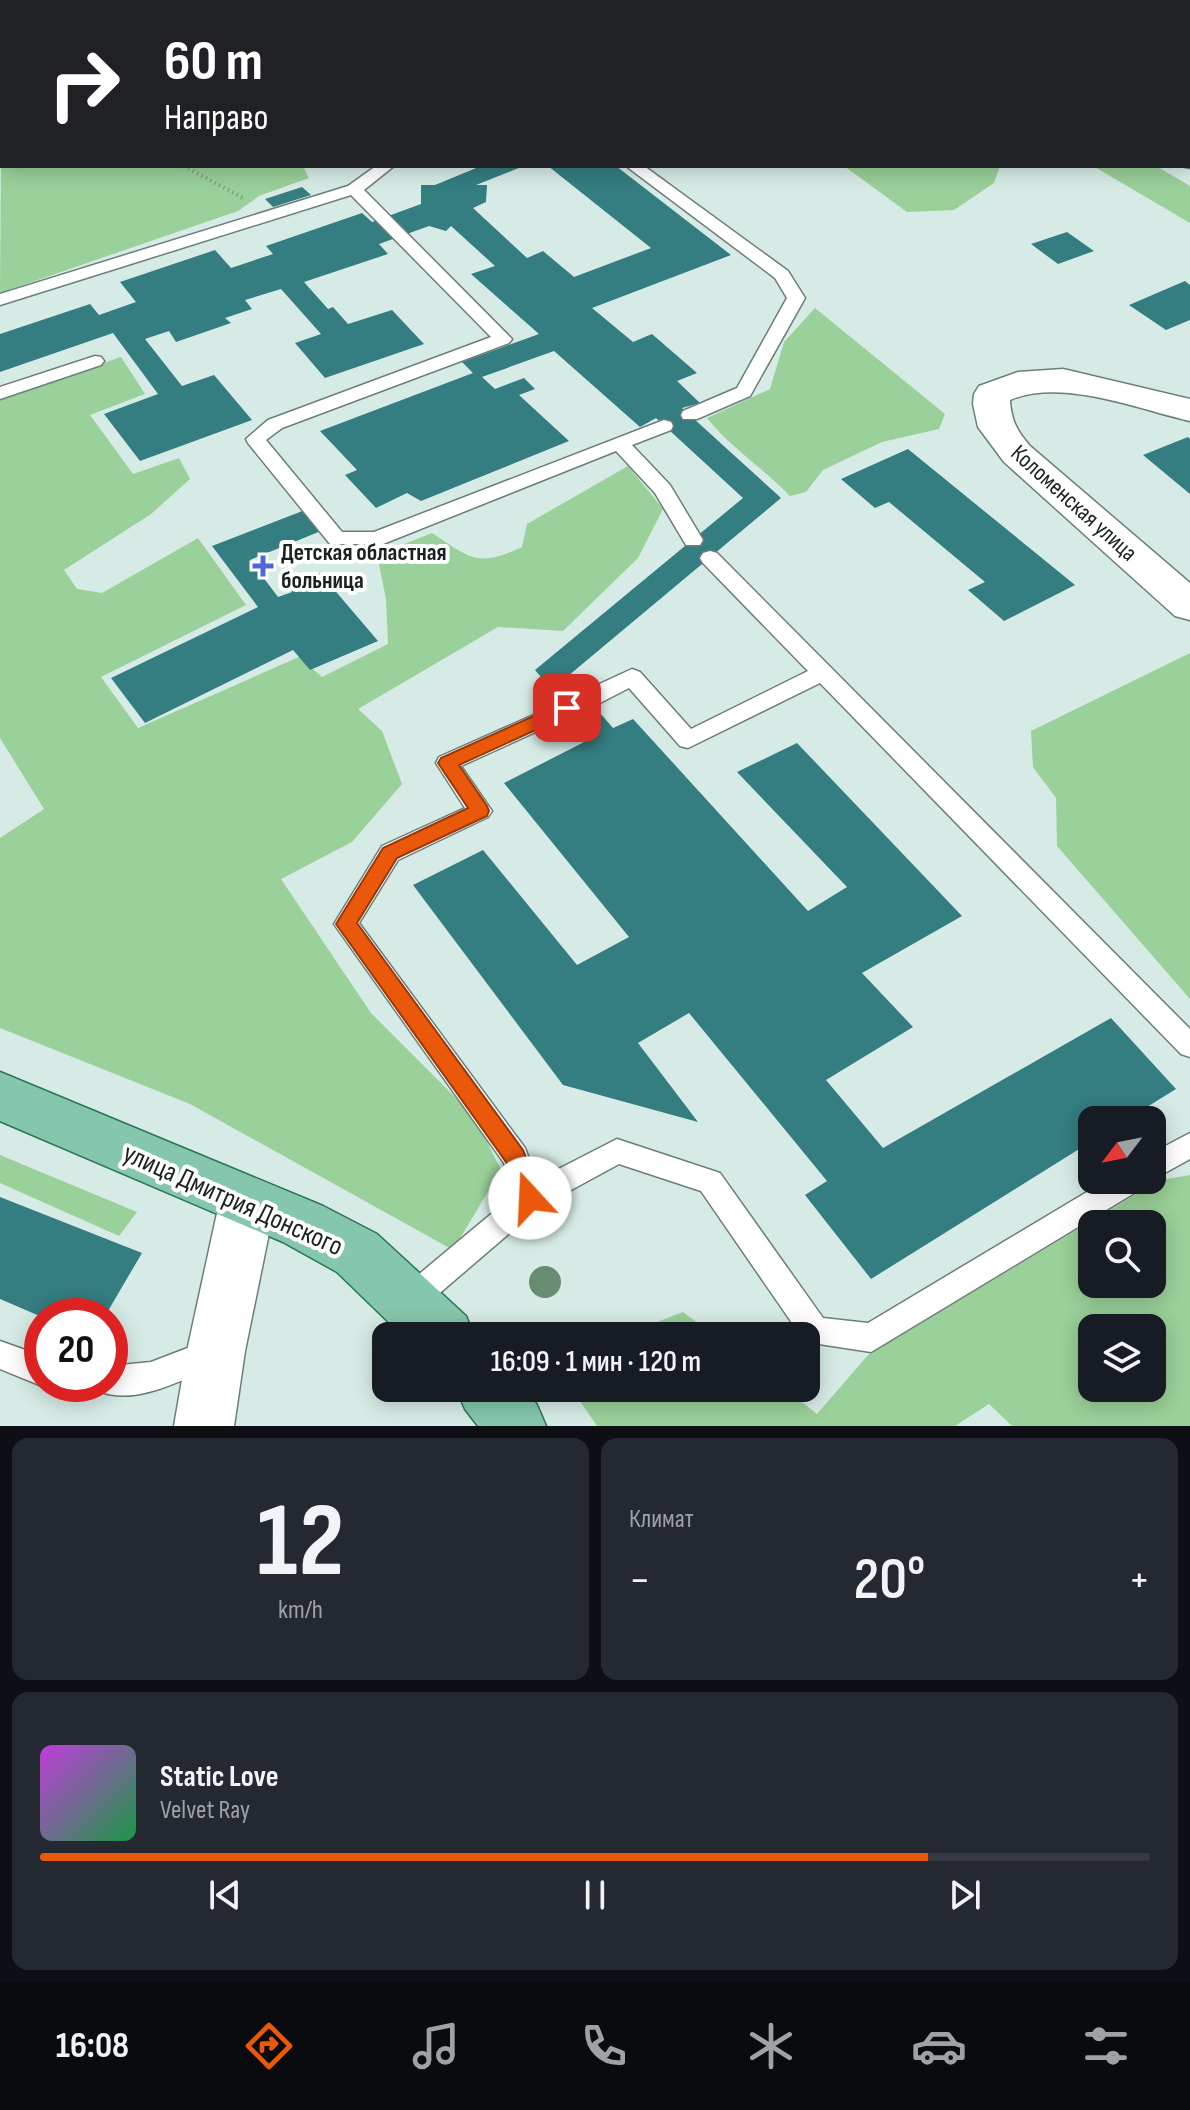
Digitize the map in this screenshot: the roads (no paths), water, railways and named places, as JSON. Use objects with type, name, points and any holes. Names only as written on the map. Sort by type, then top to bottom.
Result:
[{"type":"main road","name":"улица Дмитрия Донского","points":[[0,1095],[247,1204],[303,1224],[357,1253],[427,1318]]},
{"type":"main road","points":[[497,1402],[516,1426]]},
{"type":"street","name":"Коломенская улица","points":[[1190,410],[1063,380],[1018,383],[992,394],[990,414],[999,434],[1017,454],[1190,606]]},
{"type":"street","points":[[204,1426],[216,1351],[247,1204]]},
{"type":"lane","points":[[0,300],[354,189],[383,168]]},
{"type":"lane","points":[[637,168],[782,275],[796,298],[744,392],[690,415]]},
{"type":"lane","points":[[354,189],[503,339],[275,424],[255,439],[337,539],[376,539],[664,426]]},
{"type":"lane","points":[[0,393],[95,361]]},
{"type":"lane","points":[[619,443],[663,489],[693,540]]},
{"type":"lane","points":[[710,558],[1190,1046]]},
{"type":"lane","points":[[530,1198],[515,1157],[346,924],[390,853],[480,811],[447,763],[632,677],[688,740],[822,673]]},
{"type":"lane","points":[[1166,1160],[1190,1145]]},
{"type":"lane","points":[[427,1318],[530,1198],[617,1151],[710,1182],[815,1331],[871,1338],[1108,1194]]},
{"type":"lane","points":[[128,1379],[151,1377],[216,1351]]},
{"type":"lane","points":[[0,1355],[24,1364]]},
{"type":"place","name":"Детская областная больница","points":[[263,566]]}]
